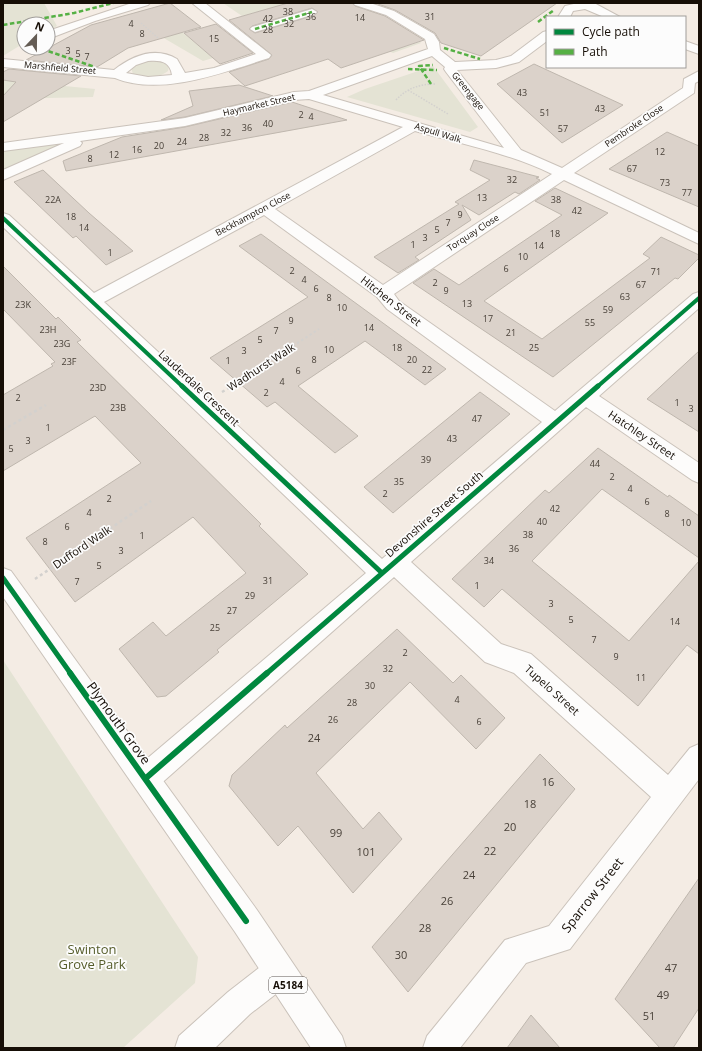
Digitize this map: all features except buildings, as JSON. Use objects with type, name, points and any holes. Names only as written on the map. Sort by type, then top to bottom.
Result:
[{"type":"street","points":[[56,32],[91,19],[144,3]]},
{"type":"street","points":[[198,3],[265,55]]},
{"type":"street","name":"Greengage","points":[[359,3],[390,13],[430,37],[433,42],[434,51],[453,66],[450,69],[516,153]]},
{"type":"street","points":[[550,3],[566,13],[587,4],[612,16]]},
{"type":"street","points":[[255,29],[312,12]]},
{"type":"street","points":[[453,66],[496,64],[515,59],[546,36]]},
{"type":"street","points":[[686,45],[699,50]]},
{"type":"street","name":"Marshfield Street","points":[[3,63],[117,74],[127,79],[150,81],[179,78],[216,71],[280,51]]},
{"type":"street","name":"Haymarket Street","points":[[3,147],[185,122],[294,96],[311,95],[434,51]]},
{"type":"street","points":[[3,63],[15,53]]},
{"type":"street","points":[[117,74],[132,62],[146,57],[155,57],[169,60],[175,64],[179,78]]},
{"type":"street","name":"Pembroke Close","points":[[563,174],[688,90],[689,82],[699,75]]},
{"type":"street","name":"Aspull Walk","points":[[311,95],[504,152],[516,153],[563,174]]},
{"type":"street","name":"Beckhampton Close","points":[[92,301],[413,126]]},
{"type":"street","points":[[3,176],[67,148],[77,142],[77,137]]},
{"type":"street","points":[[563,174],[699,239]]},
{"type":"street","name":"Torquay Close","points":[[383,293],[563,174]]},
{"type":"street","name":"Hitchen Street","points":[[264,208],[383,293],[393,305],[556,422]]},
{"type":"street","name":"Lauderdale Crescent","points":[[3,218],[203,404],[388,568]]},
{"type":"street","name":"Devonshire Street South","points":[[146,778],[699,298]]},
{"type":"street","name":"Hatchley Street","points":[[585,396],[699,474]]},
{"type":"street","name":"Tupelo Street","points":[[388,568],[494,654],[522,663],[669,795]]},
{"type":"street","name":"Plymouth Grove","points":[[9,586],[246,921],[330,1048]]},
{"type":"street","name":"Sparrow Street","points":[[439,1048],[516,951],[559,938],[699,757]]},
{"type":"street","points":[[191,1048],[239,1003],[279,972]]},
{"type":"path","points":[[141,22],[161,42]]},
{"type":"path","points":[[394,104],[402,93],[408,90],[426,84],[442,84]]},
{"type":"path","points":[[408,90],[453,117]]},
{"type":"path","points":[[3,430],[46,405]]},
{"type":"green space","points":[[3,3],[44,3],[51,16],[16,16],[16,48],[3,56]]},
{"type":"green space","points":[[223,3],[306,3],[375,33],[400,48],[420,42],[421,43],[393,53],[325,20],[315,14],[318,13],[311,8],[296,12],[285,4],[242,16]]},
{"type":"green space","points":[[150,8],[178,32],[181,31],[213,58],[203,61],[162,37],[135,13]]},
{"type":"green space","points":[[154,60],[165,62],[169,67],[168,71],[156,77],[146,78],[133,74],[131,68],[137,63]]},
{"type":"green space","points":[[433,66],[478,127],[470,132],[347,97],[365,89]]},
{"type":"green space","points":[[4,80],[95,89],[93,97],[3,99]]},
{"type":"green space","points":[[54,143],[57,144],[58,147],[3,172],[3,150]]},
{"type":"green space","name":"Swinton Grove Park","points":[[3,660],[198,957],[195,983],[123,1048],[3,1048]]},
{"type":"marked path","points":[[3,25],[74,13],[113,3]]},
{"type":"marked path","points":[[538,22],[554,10]]},
{"type":"marked path","points":[[255,29],[312,12]]},
{"type":"marked path","points":[[444,48],[480,59]]},
{"type":"marked path","points":[[56,54],[95,67]]},
{"type":"marked path","points":[[431,84],[419,66],[433,65]]},
{"type":"marked path","points":[[408,69],[437,70]]},
{"type":"cycle path","points":[[3,218],[382,573]]},
{"type":"cycle path","points":[[146,778],[699,298]]},
{"type":"cycle path","points":[[3,578],[246,921]]}]
